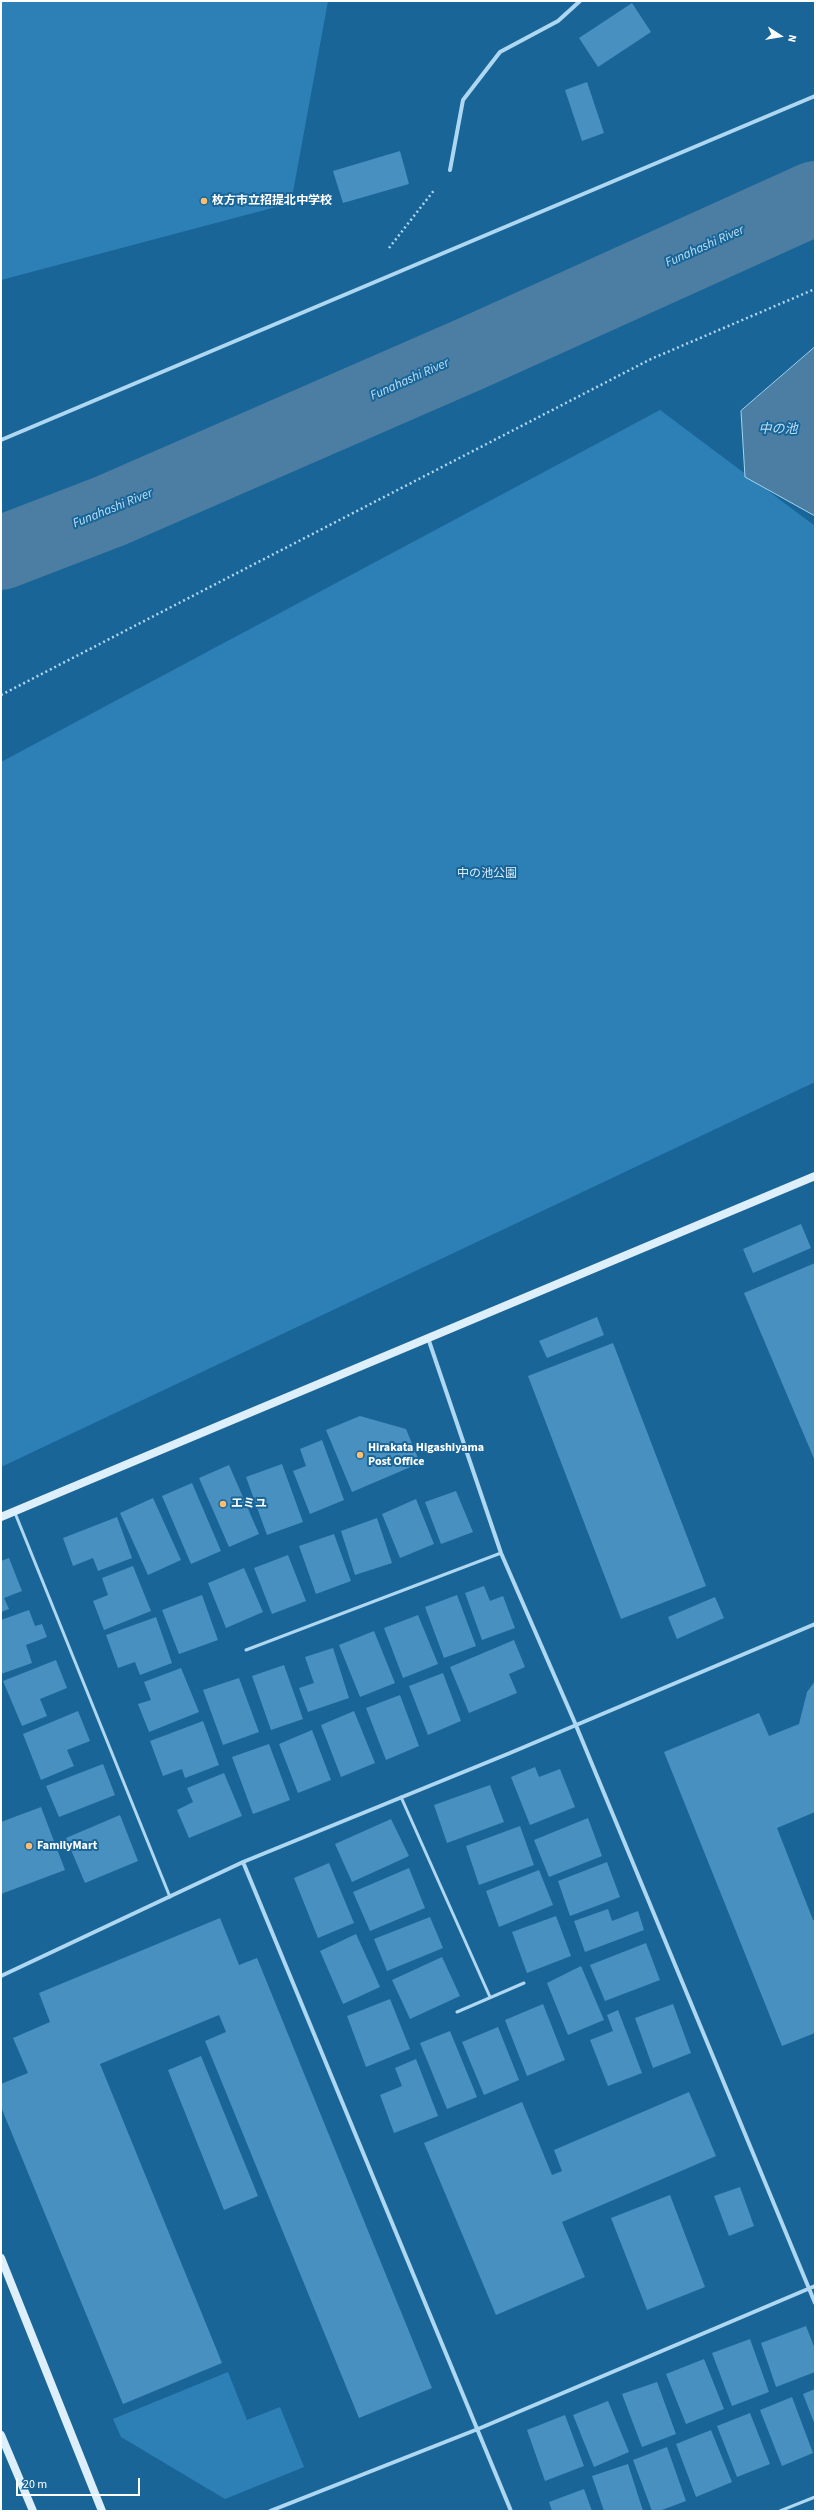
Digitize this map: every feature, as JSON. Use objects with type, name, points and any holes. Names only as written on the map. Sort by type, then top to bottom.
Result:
[{"type":"street","points":[[450,170],[463,100],[495,58],[500,52],[558,21],[580,1]]},
{"type":"street","points":[[1,440],[815,96]]},
{"type":"street","points":[[1,1517],[815,1176]]},
{"type":"street","points":[[428,1338],[501,1553],[575,1724],[815,2303]]},
{"type":"street","points":[[1,1976],[243,1862],[402,1798],[815,1624]]},
{"type":"street","points":[[243,1862],[511,2511]]},
{"type":"street","points":[[1,2258],[102,2511]]},
{"type":"street","points":[[270,2511],[478,2429],[815,2286]]},
{"type":"street","points":[[1,2435],[33,2511]]},
{"type":"lane","points":[[14,1511],[170,1897]]},
{"type":"lane","points":[[246,1650],[501,1553]]},
{"type":"lane","points":[[402,1798],[490,1997]]},
{"type":"lane","points":[[457,2012],[524,1983]]},
{"type":"lane","points":[[780,2511],[815,2496]]},
{"type":"path","points":[[378,280],[377,263],[450,170]]},
{"type":"path","points":[[1,695],[651,359],[815,289]]},
{"type":"green space","points":[[1,1],[328,1],[291,203],[1,280]]},
{"type":"green space","name":"中の池公園","points":[[660,410],[815,526],[815,1082],[1,1467],[1,762]]},
{"type":"green space","points":[[228,2372],[247,2420],[280,2407],[304,2467],[225,2499],[121,2437],[113,2419]]},
{"type":"water","name":"中の池","points":[[815,347],[815,516],[745,477],[741,411]]},
{"type":"building","points":[[632,3],[651,32],[598,67],[579,38]]},
{"type":"building","points":[[587,82],[604,133],[582,141],[565,90]]},
{"type":"building","points":[[400,151],[409,184],[343,203],[333,171]]},
{"type":"building","points":[[801,1224],[811,1248],[753,1273],[743,1249]]},
{"type":"building","points":[[815,1263],[815,1461],[744,1293]]},
{"type":"building","points":[[597,1317],[604,1335],[547,1358],[539,1341]]},
{"type":"building","points":[[613,1343],[706,1586],[621,1619],[528,1376]]},
{"type":"building","points":[[360,1416],[406,1429],[420,1463],[352,1492],[326,1430]]},
{"type":"building","points":[[322,1440],[344,1500],[310,1514],[293,1471],[306,1466],[300,1449]]},
{"type":"building","points":[[282,1464],[303,1522],[267,1535],[246,1477]]},
{"type":"building","points":[[229,1465],[259,1534],[229,1547],[199,1478]]},
{"type":"building","points":[[192,1483],[221,1551],[191,1564],[162,1496]]},
{"type":"building","points":[[456,1491],[473,1532],[441,1544],[425,1502]]},
{"type":"building","points":[[153,1498],[181,1560],[148,1575],[120,1513]]},
{"type":"building","points":[[416,1499],[434,1544],[400,1558],[382,1514]]},
{"type":"building","points":[[117,1517],[132,1558],[98,1571],[93,1558],[73,1566],[63,1538]]},
{"type":"building","points":[[377,1518],[392,1563],[355,1575],[341,1531]]},
{"type":"building","points":[[334,1534],[351,1581],[316,1594],[299,1546]]},
{"type":"building","points":[[288,1555],[306,1601],[272,1614],[254,1568]]},
{"type":"building","points":[[9,1558],[22,1591],[4,1598],[9,1609],[1,1612],[1,1561]]},
{"type":"building","points":[[133,1566],[151,1611],[104,1630],[93,1601],[108,1595],[102,1578]]},
{"type":"building","points":[[244,1568],[263,1612],[226,1628],[208,1583]]},
{"type":"building","points":[[484,1586],[490,1601],[503,1596],[515,1628],[482,1640],[465,1593]]},
{"type":"building","points":[[202,1595],[218,1640],[179,1654],[162,1610]]},
{"type":"building","points":[[457,1595],[476,1646],[444,1658],[425,1607]]},
{"type":"building","points":[[715,1597],[724,1618],[677,1639],[668,1617]]},
{"type":"building","points":[[29,1610],[35,1626],[42,1624],[47,1637],[26,1645],[32,1663],[1,1674],[1,1620]]},
{"type":"building","points":[[418,1615],[438,1664],[403,1678],[384,1628]]},
{"type":"building","points":[[156,1617],[172,1663],[140,1675],[135,1662],[118,1668],[106,1635]]},
{"type":"building","points":[[374,1631],[395,1683],[360,1697],[339,1645]]},
{"type":"building","points":[[514,1640],[525,1667],[509,1674],[517,1693],[469,1713],[450,1667]]},
{"type":"building","points":[[333,1648],[349,1698],[308,1712],[299,1688],[314,1683],[305,1657]]},
{"type":"building","points":[[56,1660],[67,1688],[40,1699],[47,1716],[22,1726],[3,1681]]},
{"type":"building","points":[[284,1665],[303,1719],[271,1730],[252,1676]]},
{"type":"building","points":[[181,1668],[199,1712],[149,1732],[138,1704],[151,1700],[144,1682]]},
{"type":"building","points":[[443,1673],[461,1721],[428,1735],[409,1686]]},
{"type":"building","points":[[239,1678],[259,1732],[223,1745],[203,1690]]},
{"type":"building","points":[[815,1681],[815,1812],[777,1828],[813,1920],[815,1919],[815,2033],[782,2046],[664,1752],[759,1713],[769,1736],[799,1724],[807,1692]]},
{"type":"building","points":[[400,1695],[419,1746],[386,1760],[366,1708]]},
{"type":"building","points":[[78,1711],[90,1741],[67,1750],[74,1766],[41,1780],[23,1734]]},
{"type":"building","points":[[354,1711],[375,1763],[341,1777],[321,1725]]},
{"type":"building","points":[[203,1721],[219,1765],[185,1778],[182,1769],[163,1776],[150,1741]]},
{"type":"building","points":[[312,1730],[331,1780],[298,1793],[279,1744]]},
{"type":"building","points":[[269,1744],[290,1800],[253,1814],[232,1757]]},
{"type":"building","points":[[103,1764],[115,1795],[59,1817],[46,1786]]},
{"type":"building","points":[[535,1767],[539,1777],[560,1769],[575,1807],[530,1825],[511,1777]]},
{"type":"building","points":[[224,1773],[242,1816],[189,1838],[177,1810],[193,1802],[187,1788]]},
{"type":"building","points":[[490,1785],[504,1822],[447,1843],[434,1805]]},
{"type":"building","name":"FamilyMart","points":[[41,1807],[65,1870],[1,1894],[1,1822]]},
{"type":"building","points":[[120,1815],[138,1861],[85,1883],[66,1838]]},
{"type":"building","points":[[588,1818],[602,1856],[549,1877],[534,1840]]},
{"type":"building","points":[[391,1819],[409,1856],[352,1882],[335,1844]]},
{"type":"building","points":[[520,1826],[534,1865],[479,1885],[466,1846]]},
{"type":"building","points":[[607,1862],[620,1897],[570,1916],[558,1881]]},
{"type":"building","points":[[329,1863],[354,1923],[318,1938],[294,1878]]},
{"type":"building","points":[[409,1868],[425,1908],[370,1931],[353,1892]]},
{"type":"building","points":[[539,1870],[553,1905],[499,1927],[486,1891]]},
{"type":"building","points":[[608,1909],[612,1921],[638,1911],[644,1930],[585,1952],[574,1921]]},
{"type":"building","points":[[556,1916],[571,1956],[527,1973],[512,1932]]},
{"type":"building","points":[[430,1917],[443,1948],[387,1971],[374,1939]]},
{"type":"building","points":[[220,1918],[239,1965],[257,1958],[432,2388],[359,2418],[205,2041],[226,2032],[219,2015],[100,2064],[222,2363],[123,2404],[1,2107],[1,2084],[28,2073],[13,2038],[50,2022],[39,1993]]},
{"type":"building","points":[[356,1934],[380,1987],[343,2004],[320,1951]]},
{"type":"building","points":[[646,1943],[660,1980],[605,2001],[590,1965]]},
{"type":"building","points":[[442,1957],[460,1996],[410,2019],[392,1980]]},
{"type":"building","points":[[581,1966],[604,2020],[568,2035],[547,1983]]},
{"type":"building","points":[[390,1999],[410,2049],[366,2067],[347,2016]]},
{"type":"building","points":[[543,2004],[565,2060],[527,2076],[505,2020]]},
{"type":"building","points":[[673,2004],[691,2053],[653,2068],[635,2018]]},
{"type":"building","points":[[618,2010],[642,2073],[608,2086],[590,2040],[613,2031],[607,2015]]},
{"type":"building","points":[[498,2027],[519,2080],[484,2095],[462,2042]]},
{"type":"building","points":[[450,2031],[477,2097],[447,2109],[420,2043]]},
{"type":"building","points":[[201,2056],[258,2196],[224,2210],[168,2070]]},
{"type":"building","points":[[416,2059],[438,2116],[394,2133],[380,2095],[402,2086],[395,2068]]},
{"type":"building","points":[[689,2092],[716,2156],[562,2222],[585,2277],[496,2315],[424,2143],[522,2102],[552,2175],[562,2171],[554,2150]]},
{"type":"building","points":[[740,2187],[754,2226],[729,2236],[714,2196]]},
{"type":"building","points":[[670,2195],[705,2287],[647,2310],[611,2218]]},
{"type":"building","points":[[806,2326],[815,2349],[815,2372],[776,2387],[761,2343]]},
{"type":"building","points":[[750,2339],[769,2392],[732,2406],[712,2353]]},
{"type":"building","points":[[704,2359],[724,2409],[686,2424],[666,2374]]},
{"type":"building","points":[[657,2382],[676,2434],[642,2447],[622,2394]]},
{"type":"building","points":[[815,2389],[815,2425],[803,2394]]},
{"type":"building","points":[[792,2397],[813,2453],[782,2466],[760,2410]]},
{"type":"building","points":[[608,2401],[629,2452],[594,2467],[573,2415]]},
{"type":"building","points":[[750,2413],[770,2464],[737,2477],[717,2426]]},
{"type":"building","points":[[565,2415],[584,2466],[545,2481],[527,2430]]},
{"type":"building","points":[[711,2430],[732,2482],[696,2497],[676,2444]]},
{"type":"building","points":[[667,2447],[686,2501],[659,2511],[652,2511],[633,2460]]},
{"type":"building","points":[[628,2464],[643,2511],[604,2511],[592,2476]]},
{"type":"building","points":[[584,2489],[592,2511],[552,2511],[549,2502]]},
{"type":"waterway","name":"Funahashi River","points":[[1,553],[110,511],[470,354],[815,198]]},
{"type":"place","name":"枚方市立招提北中学校","points":[[204,201]]},
{"type":"place","name":"Hirakata Higashiyama Post Office","points":[[360,1455]]},
{"type":"place","name":"エミユ","points":[[223,1504]]},
{"type":"place","name":"FamilyMart","points":[[29,1846]]}]
